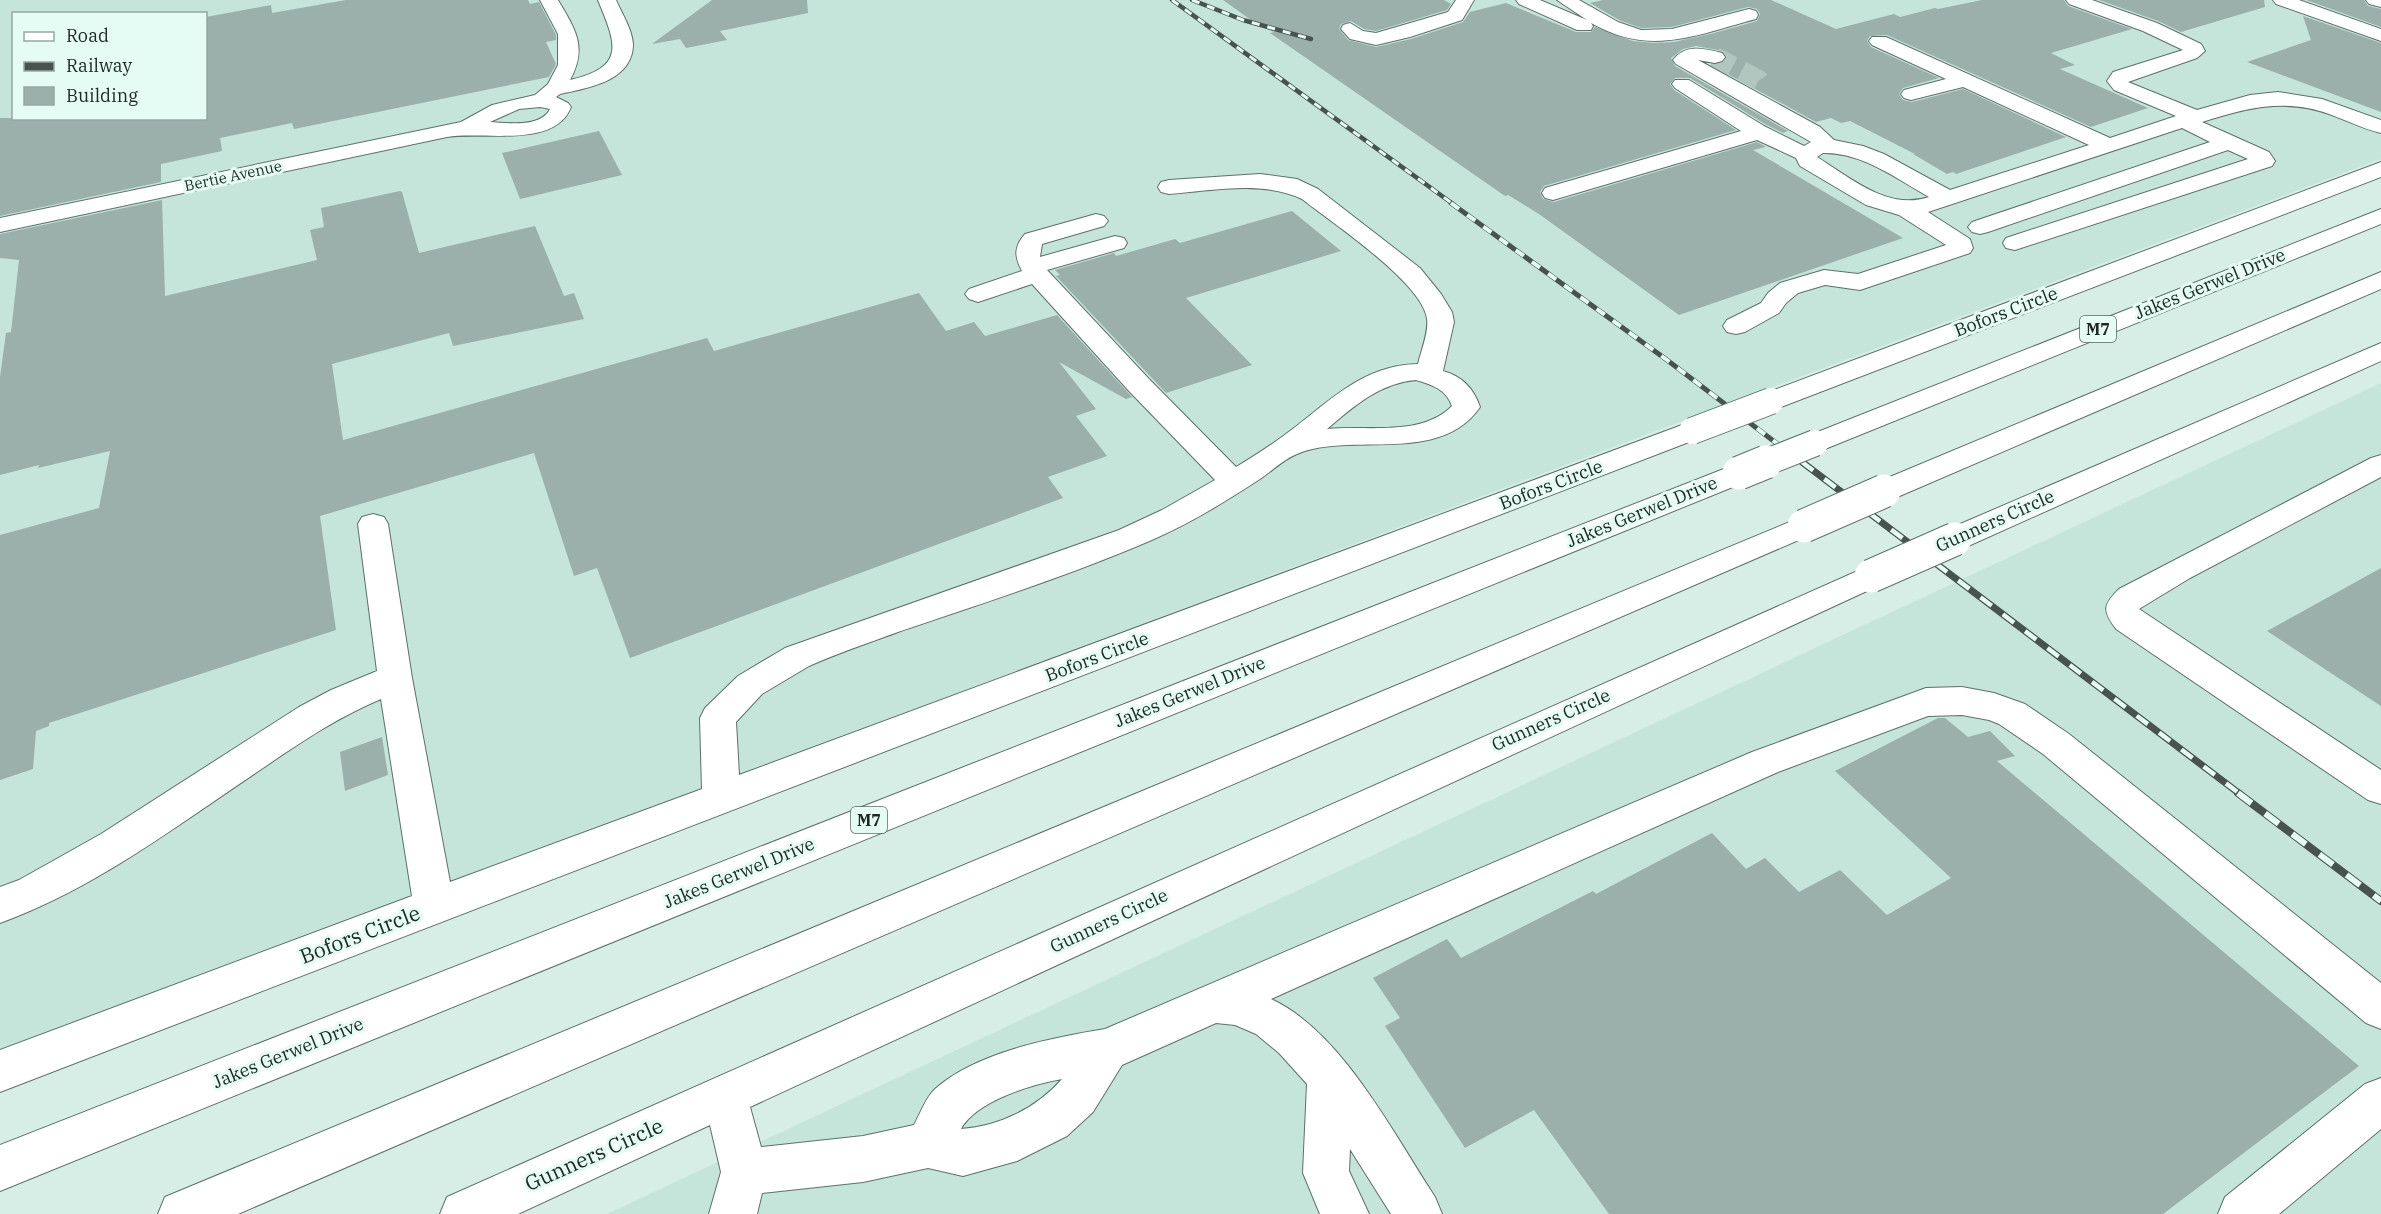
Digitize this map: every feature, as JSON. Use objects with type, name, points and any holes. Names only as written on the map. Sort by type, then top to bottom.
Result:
[{"type":"main road","points":[[546,95],[563,77],[568,65],[568,34],[549,0]]},
{"type":"main road","points":[[546,95],[604,74],[611,70],[621,55],[622,36],[606,0]]},
{"type":"main road","points":[[1350,30],[1376,39],[1403,33],[1455,16],[1465,0]]},
{"type":"main road","points":[[1525,0],[1580,24],[1602,36],[1603,42]]},
{"type":"main road","points":[[1566,0],[1620,30],[1647,37],[1663,36],[1749,15]]},
{"type":"main road","points":[[2015,243],[2264,161],[2261,157],[2189,119],[2121,86],[2117,81],[2120,76],[2190,54],[2195,51],[2194,48],[2150,27],[2075,0]]},
{"type":"main road","points":[[2282,0],[2381,35]]},
{"type":"main road","points":[[2306,0],[2381,27]]},
{"type":"main road","points":[[2375,0],[2381,2]]},
{"type":"main road","points":[[1879,41],[2108,145]]},
{"type":"main road","points":[[1715,57],[1696,53],[1683,60],[1748,88],[1826,144]]},
{"type":"main road","points":[[1911,94],[1965,80]]},
{"type":"main road","points":[[1682,84],[1756,133],[1805,154],[1808,161],[1874,200],[1886,205],[1905,208],[1919,208],[2108,145],[2246,103],[2292,99],[2310,102],[2381,127]]},
{"type":"main road","name":"Bertie Avenue","points":[[0,225],[467,128],[492,112],[546,95]]},
{"type":"main road","points":[[1553,193],[1756,133]]},
{"type":"main road","points":[[1980,227],[2230,142]]},
{"type":"main road","points":[[1805,154],[1811,148],[1826,144],[1856,149],[1948,198]]},
{"type":"main road","name":"Bofors Circle","points":[[0,1071],[2381,169]]},
{"type":"main road","points":[[2120,180],[2155,197]]},
{"type":"main road","points":[[1169,187],[1260,181],[1289,184],[1310,194],[1411,273],[1432,299],[1441,322],[1429,374]]},
{"type":"main road","points":[[1736,326],[1770,308],[1777,298],[1789,288],[1824,277],[1860,282],[1961,248],[1962,244],[1905,208]]},
{"type":"main road","name":"Jakes Gerwel Drive","points":[[0,1168],[2381,216]]},
{"type":"main road","points":[[1096,221],[1033,239],[1026,252],[1034,271],[1139,385],[1234,482]]},
{"type":"main road","points":[[978,294],[1034,271],[1115,243]]},
{"type":"main road","points":[[183,1214],[2381,280]]},
{"type":"main road","name":"Gunners Circle","points":[[464,1214],[1871,576],[2381,351]]},
{"type":"main road","points":[[721,799],[718,718],[750,685],[783,664],[854,635],[1118,542],[1180,514],[1290,446],[1354,393],[1399,372],[1429,374],[1446,381],[1460,392],[1466,407],[1450,422],[1418,432],[1328,439],[1290,446]]},
{"type":"main road","points":[[2381,465],[2179,570],[2131,597],[2122,606],[2122,612],[2128,620],[2381,789]]},
{"type":"main road","points":[[373,524],[395,678],[434,907]]},
{"type":"main road","points":[[0,905],[33,892],[115,846],[322,711],[343,699],[395,678]]},
{"type":"main road","points":[[928,1144],[949,1106],[971,1090],[1016,1069],[1053,1059],[1107,1050],[1765,762],[1926,702],[1962,701],[1994,707],[2012,714],[2056,744],[2381,1009]]},
{"type":"main road","points":[[1214,1003],[1239,1005],[1271,1020],[1294,1038],[1330,1076],[1418,1214]]},
{"type":"main road","points":[[725,1096],[738,1193],[928,1144],[963,1153],[1017,1138],[1051,1120],[1077,1096],[1107,1050]]},
{"type":"main road","points":[[1330,1076],[1326,1173],[1345,1214]]},
{"type":"main road","points":[[2242,1214],[2381,1100]]},
{"type":"shaded area","points":[[0,0],[2381,0],[2381,159],[0,1052]]},
{"type":"shaded area","points":[[2381,383],[2381,1214],[607,1214],[852,1099]]},
{"type":"building","points":[[346,0],[528,0],[530,4],[539,2],[556,35],[556,40],[546,42],[556,64],[549,77],[294,129],[292,123],[220,138],[222,151],[161,164],[161,182],[0,216],[0,118],[12,118],[12,120],[207,120],[207,17],[271,5],[272,13]]},
{"type":"building","points":[[712,0],[807,0],[808,13],[720,31],[727,40],[686,48],[680,39],[652,44]]},
{"type":"building","points":[[1223,0],[1444,0],[1451,4],[1447,10],[1376,31],[1364,29],[1351,21],[1341,24],[1339,29],[1348,40],[1376,47],[1411,39],[1463,22],[1470,12],[1506,3],[1576,32],[1591,32],[1595,27],[1633,41],[1654,43],[1674,42],[1714,33],[1757,21],[1760,14],[1757,9],[1748,7],[1672,27],[1641,28],[1619,20],[1590,3],[1603,0],[1771,0],[1836,29],[1894,14],[1900,17],[1982,0],[2064,0],[2068,6],[2132,29],[2051,53],[2075,65],[2060,69],[2148,108],[2091,127],[1887,35],[1870,36],[1867,41],[1871,47],[1939,78],[1903,88],[1899,94],[1903,100],[1912,102],[1963,89],[2066,137],[1956,174],[1953,172],[1947,174],[1913,154],[1915,154],[1850,121],[1841,123],[1831,118],[1816,122],[1711,65],[1724,62],[1727,57],[1723,51],[1696,46],[1683,49],[1671,58],[1675,66],[1788,131],[1783,133],[1765,124],[1690,78],[1675,78],[1670,84],[1674,90],[1736,130],[1544,186],[1540,192],[1543,199],[1554,202],[1757,142],[1766,147],[1753,150],[1903,238],[1679,315],[1539,214],[1508,195],[1505,196],[1270,33],[1274,32],[1258,25]]},
{"type":"building","points":[[2099,0],[2264,0],[2265,7],[2181,32],[2158,21]]},
{"type":"building","points":[[2306,0],[2364,0],[2368,6],[2381,9],[2381,27]]},
{"type":"building","points":[[2303,16],[2381,43],[2381,112],[2247,62],[2311,40]]},
{"type":"building","points":[[599,131],[622,175],[520,199],[502,153]]},
{"type":"building","points":[[400,191],[419,253],[535,226],[564,296],[574,293],[584,319],[453,346],[449,333],[332,364],[343,440],[707,338],[714,351],[919,293],[946,331],[974,322],[985,336],[1057,315],[1132,397],[1126,399],[1059,362],[1096,409],[1076,416],[1107,456],[1048,477],[1063,498],[630,658],[597,568],[574,576],[534,453],[320,516],[336,630],[49,723],[49,726],[36,731],[33,769],[0,780],[0,535],[99,508],[110,451],[0,475],[0,377],[6,333],[11,332],[19,260],[0,258],[0,234],[162,200],[165,296],[317,260],[310,230],[324,227],[321,208]]},
{"type":"building","points":[[1292,211],[1341,251],[1186,298],[1252,365],[1166,393],[1056,276],[1060,275],[1055,270],[1114,253],[1116,256],[1175,239],[1180,243]]},
{"type":"building","points":[[2381,568],[2381,706],[2267,631]]},
{"type":"building","points":[[1938,718],[1945,718],[1968,737],[1990,731],[2015,756],[1997,761],[2359,1066],[2163,1214],[1609,1214],[1534,1110],[1465,1148],[1385,1026],[1400,1018],[1373,978],[1447,939],[1461,958],[1593,891],[1596,894],[1712,833],[1746,869],[1765,858],[1799,892],[1840,870],[1887,915],[1951,878],[1835,771]]},
{"type":"building","points":[[382,737],[388,775],[345,791],[340,752]]},
{"type":"tunnel","points":[[1715,57],[1759,80],[1761,83],[1757,84]]},
{"type":"railway","points":[[1172,0],[1453,204]]},
{"type":"railway","points":[[1192,0],[1243,20],[1311,39]]},
{"type":"railway","points":[[1451,203],[1667,360],[1804,464]]},
{"type":"railway","points":[[1802,462],[2240,794]]},
{"type":"railway","points":[[2238,793],[2381,901]]}]
